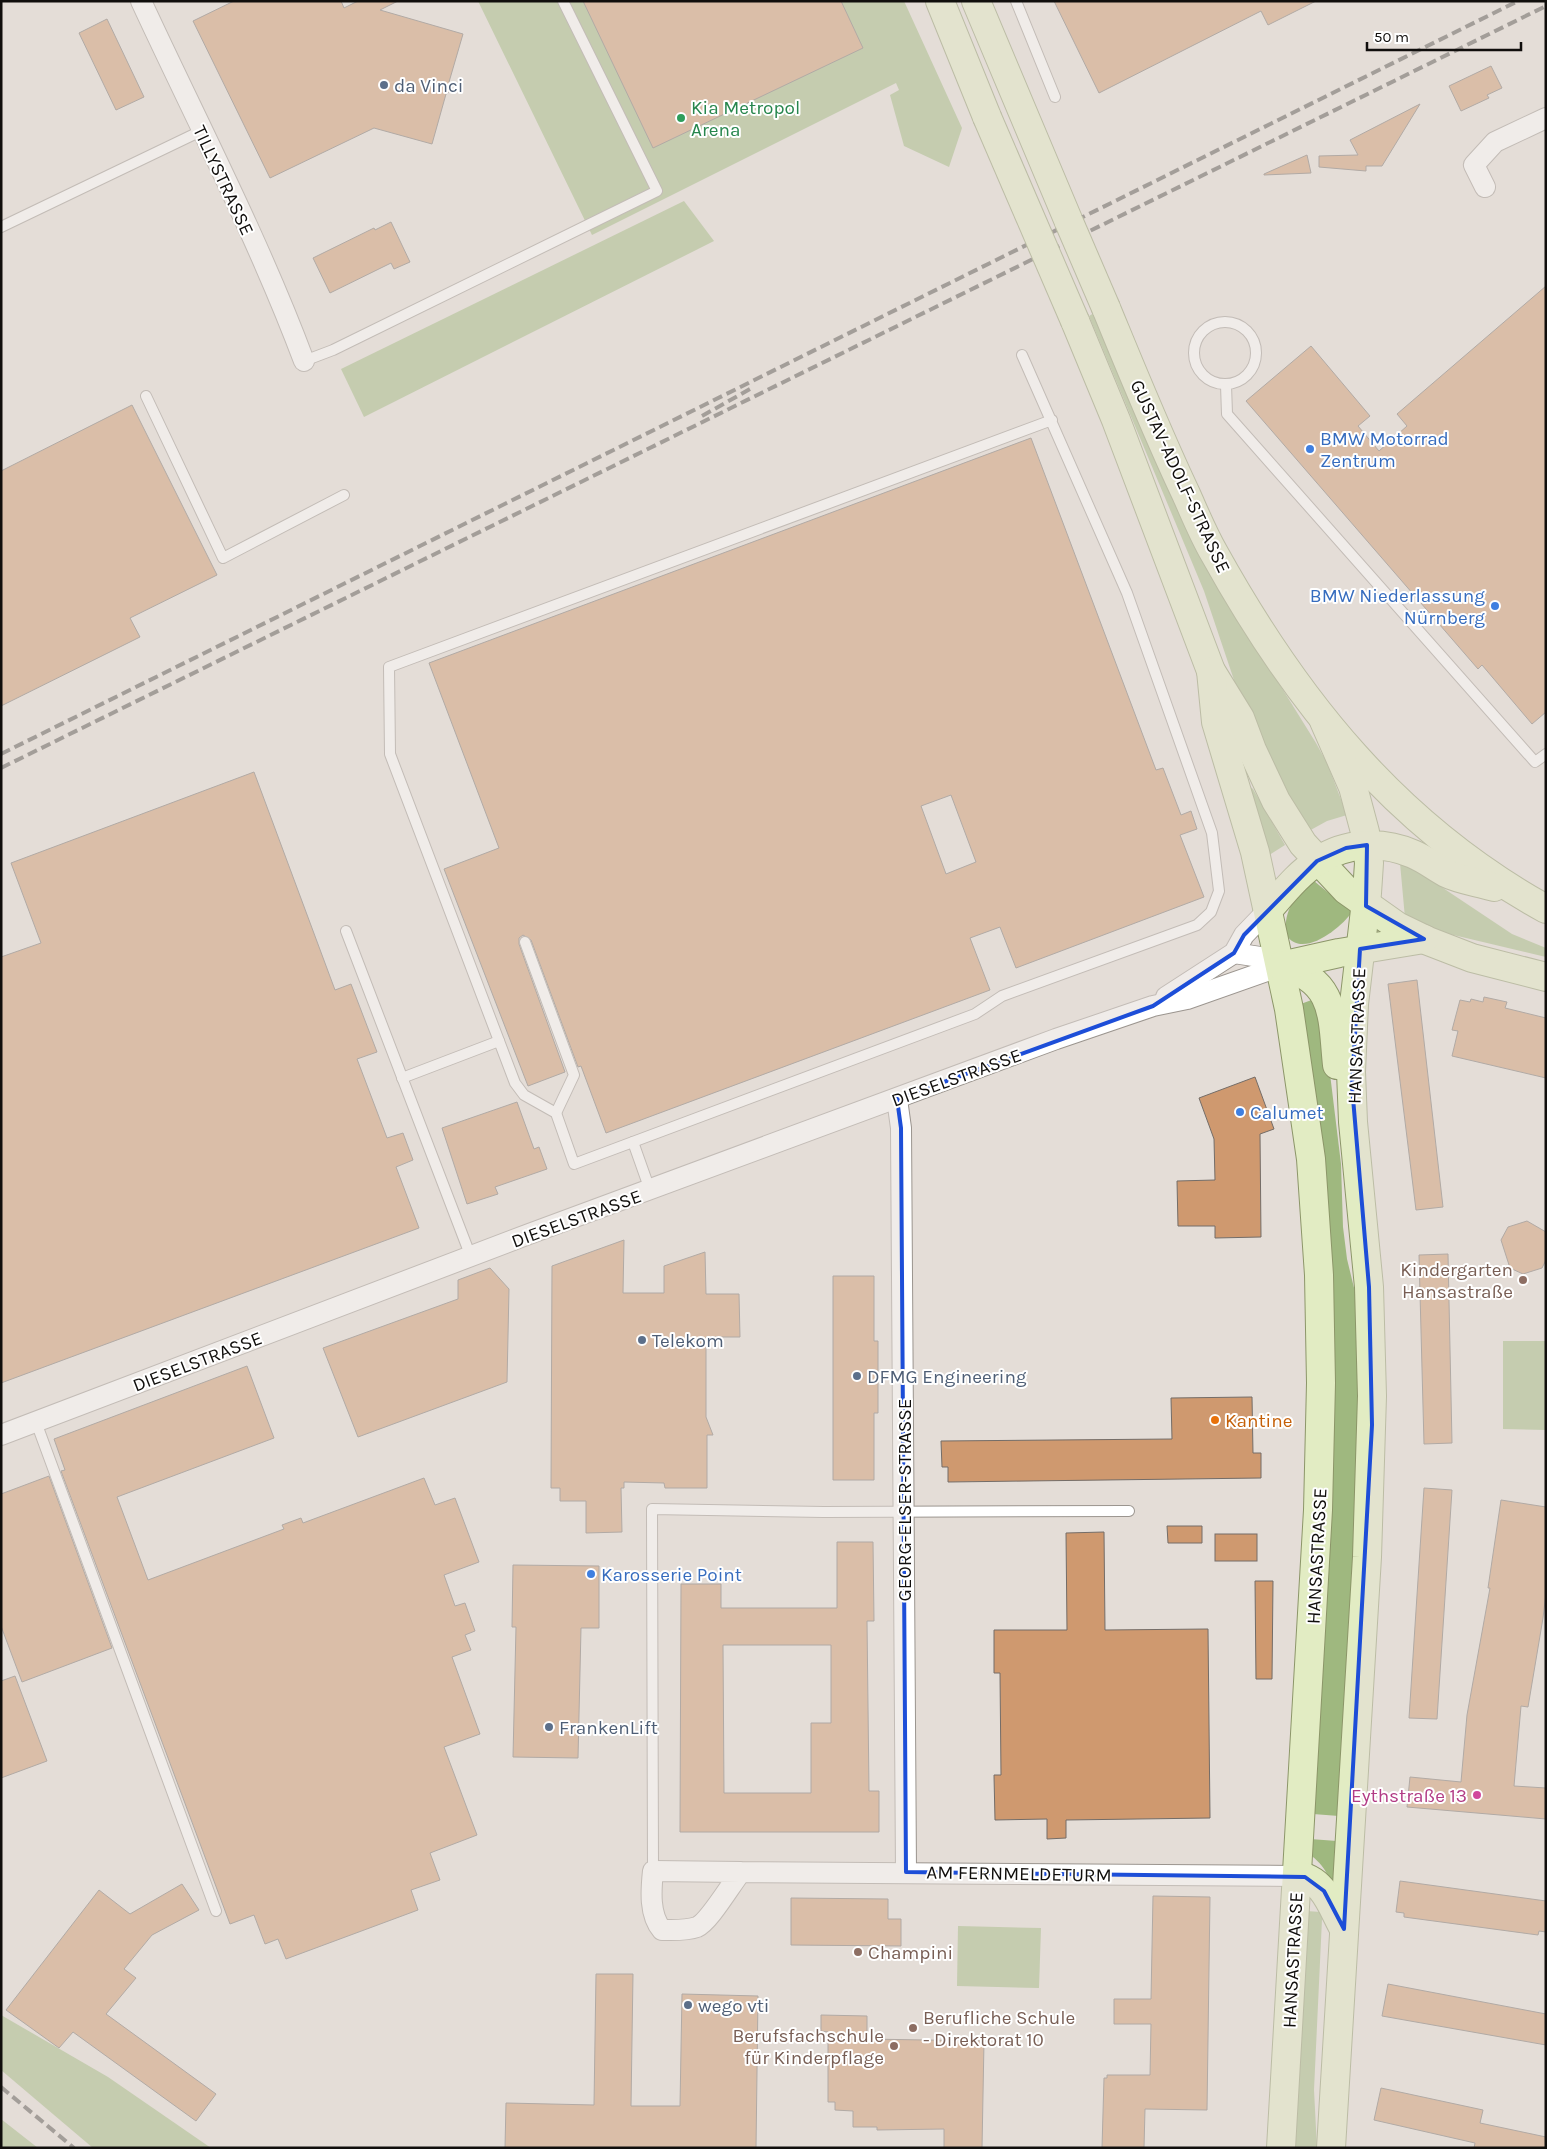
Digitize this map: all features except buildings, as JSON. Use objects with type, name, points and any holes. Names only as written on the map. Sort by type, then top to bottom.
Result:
[{"type":"main road","name":"GUSTAV-ADOLF-STRASSE","points":[[940,1],[987,117],[1116,420],[1210,671],[1240,718],[1252,750],[1276,801],[1298,836],[1317,861],[1366,906],[1397,926],[1424,939],[1481,960],[1546,978]]},
{"type":"main road","name":"GUSTAV-ADOLF-STRASSE","points":[[976,1],[1155,428],[1213,552],[1269,644],[1324,721],[1403,807],[1466,858],[1546,909]]},
{"type":"main road","name":"GUSTAV-ADOLF-STRASSE","points":[[1210,671],[1216,722],[1245,818],[1269,909]]},
{"type":"main road","name":"HANSASTRASSE","points":[[1324,721],[1353,787],[1367,845],[1368,880],[1366,906],[1352,1032],[1353,1122],[1369,1287],[1372,1425],[1366,1566],[1331,2148]]},
{"type":"main road","name":"GUSTAV-ADOLF-STRASSE","points":[[1269,909],[1297,878],[1317,861],[1346,848],[1367,845],[1392,847],[1410,853],[1448,874],[1520,894]]},
{"type":"main road","name":"HANSASTRASSE","points":[[1269,909],[1300,1071],[1311,1159],[1321,1325],[1318,1519],[1281,2148]]},
{"type":"main road","name":"HANSASTRASSE","points":[[1281,966],[1360,949],[1396,946],[1424,939]]},
{"type":"main road","name":"HANSASTRASSE","points":[[1281,966],[1307,974],[1315,980],[1326,998],[1334,1032],[1337,1069],[1353,1122]]},
{"type":"main road","points":[[1297,1876],[1317,1882],[1324,1891],[1344,1929]]},
{"type":"street","name":"TILLYSTRASSE","points":[[141,1],[289,322],[304,361]]},
{"type":"street","points":[[1485,187],[1474,165],[1495,142],[1546,118]]},
{"type":"street","name":"DIESELSTRASSE","points":[[1153,1006],[1234,954],[1244,935],[1269,909]]},
{"type":"street","points":[[1234,954],[1260,957],[1281,966]]},
{"type":"street","name":"DIESELSTRASSE","points":[[1,1435],[896,1099],[1153,1006],[1187,999],[1281,966]]},
{"type":"street","name":"GEORG-ELSER-STRASSE","points":[[896,1099],[901,1128],[906,1872]]},
{"type":"street","points":[[653,1871],[652,1888],[655,1922],[662,1930],[678,1930],[699,1926],[717,1906],[741,1872]]},
{"type":"street","name":"AM FERNMELDETURM","points":[[653,1871],[1297,1876]]},
{"type":"lane","points":[[304,361],[332,350],[657,191],[563,1]]},
{"type":"lane","points":[[1016,1],[1055,97]]},
{"type":"lane","points":[[1,227],[201,131]]},
{"type":"lane","points":[[1221,322],[1242,326],[1254,341],[1257,351],[1252,370],[1241,380],[1226,385],[1206,378],[1199,371],[1193,350],[1196,340],[1202,331],[1210,325],[1221,322]]},
{"type":"lane","points":[[1022,355],[1052,420],[1127,592],[1212,833],[1219,891],[1210,912],[1197,925],[1002,996],[975,1014],[574,1164],[556,1113],[524,1095],[515,1083],[390,754],[389,666],[1052,420]]},
{"type":"lane","points":[[1226,385],[1227,414],[1535,762],[1546,754]]},
{"type":"lane","points":[[146,396],[223,558],[344,495]]},
{"type":"lane","points":[[346,931],[471,1257]]},
{"type":"lane","points":[[525,942],[574,1075],[556,1113]]},
{"type":"lane","points":[[402,1078],[499,1041]]},
{"type":"lane","points":[[633,1142],[650,1190]]},
{"type":"lane","points":[[36,1422],[216,1911]]},
{"type":"lane","points":[[653,1871],[652,1508],[904,1512],[1130,1511]]},
{"type":"highlighted area","points":[[1367,845],[1366,906],[1424,939],[1360,949],[1352,1086],[1369,1287],[1372,1425],[1344,1929],[1324,1891],[1305,1877],[906,1872],[901,1128],[897,1099],[1153,1006],[1234,953],[1244,935],[1317,861],[1346,848]]},
{"type":"green space","name":"Kia Metropol Arena","points":[[478,1],[904,1],[962,128],[949,167],[904,146],[890,95],[899,90],[896,83],[592,235]]},
{"type":"green space","points":[[684,201],[714,241],[364,417],[341,369]]},
{"type":"green space","points":[[1094,313],[1222,592],[1316,743],[1327,763],[1347,815],[1327,821],[1307,832],[1267,757],[1235,683],[1204,591],[1089,316]]},
{"type":"green space","points":[[1247,784],[1253,789],[1285,845],[1266,857]]},
{"type":"green space","points":[[1400,863],[1425,876],[1512,934],[1546,948],[1546,957],[1445,933],[1405,918]]},
{"type":"green space","points":[[1314,881],[1352,912],[1331,933],[1311,943],[1301,944],[1293,941],[1286,934],[1287,918],[1296,897]]},
{"type":"green space","points":[[1317,998],[1326,1041],[1341,1164],[1343,1227],[1347,1259],[1355,1292],[1359,1353],[1356,1504],[1339,1816],[1313,1814],[1329,1503],[1298,1005]]},
{"type":"green space","points":[[1503,1341],[1546,1341],[1546,1430],[1503,1429]]},
{"type":"green space","points":[[1310,1839],[1337,1841],[1334,1899],[1324,1868],[1309,1854]]},
{"type":"green space","points":[[1306,1911],[1321,1912],[1322,1919],[1314,2090],[1317,2148],[1292,2148]]},
{"type":"green space","points":[[958,1926],[1041,1928],[1039,1988],[957,1986]]},
{"type":"green space","points":[[1,2015],[108,2077],[211,2148],[93,2148],[1,2070]]},
{"type":"green space","points":[[1,2119],[38,2148],[1,2148]]},
{"type":"railway","points":[[1,754],[1518,1]]},
{"type":"railway","points":[[1,768],[1546,6]]},
{"type":"railway","points":[[702,416],[750,389]]},
{"type":"railway","points":[[1,2087],[74,2148]]},
{"type":"place","name":"da Vinci","points":[[384,85]]},
{"type":"place","name":"Kia Metropol Arena","points":[[681,118]]},
{"type":"place","name":"BMW Motorrad Zentrum","points":[[1310,449]]},
{"type":"place","name":"BMW Niederlassung Nürnberg","points":[[1495,606]]},
{"type":"place","name":"Calumet","points":[[1240,1112]]},
{"type":"place","name":"Kindergarten Hansastraße","points":[[1523,1280]]},
{"type":"place","name":"Telekom","points":[[642,1340]]},
{"type":"place","name":"DFMG Engineering","points":[[857,1376]]},
{"type":"place","name":"Kantine","points":[[1215,1420]]},
{"type":"place","name":"Karosserie Point","points":[[591,1574]]},
{"type":"place","name":"FrankenLift","points":[[549,1727]]},
{"type":"place","name":"Eythstraße 13","points":[[1477,1795]]},
{"type":"place","name":"Champini","points":[[858,1952]]},
{"type":"place","name":"wego vti","points":[[688,2005]]},
{"type":"place","name":"Berufliche Schule - Direktorat 10","points":[[913,2028]]},
{"type":"place","name":"Berufsfachschule für Kinderpflage","points":[[894,2046]]}]
